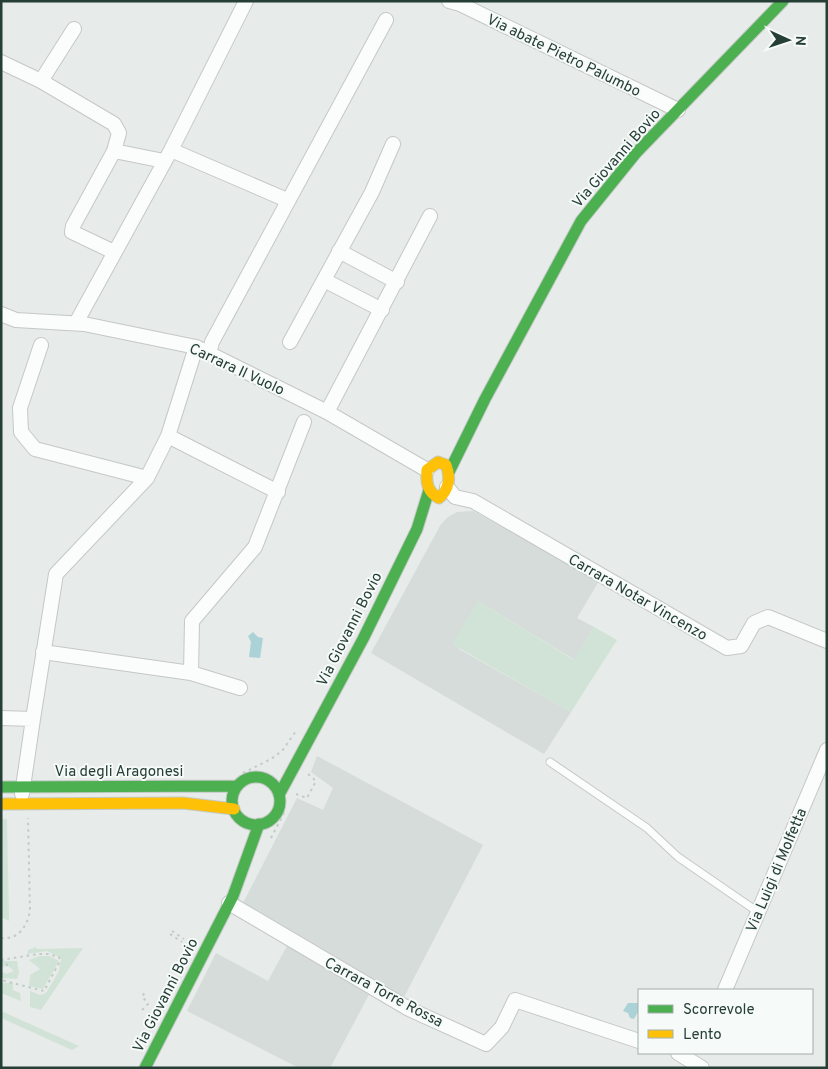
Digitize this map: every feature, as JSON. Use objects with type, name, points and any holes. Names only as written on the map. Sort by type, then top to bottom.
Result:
[{"type":"main road","name":"Via Giovanni Bovio","points":[[449,472],[464,440],[581,221],[606,188],[783,1]]},
{"type":"main road","points":[[416,529],[429,490],[432,466],[464,440]]},
{"type":"main road","points":[[416,529],[443,492],[449,472],[446,465],[432,466]]},
{"type":"main road","points":[[429,490],[443,492]]},
{"type":"main road","name":"Via Giovanni Bovio","points":[[145,1068],[231,900],[259,824],[273,818],[280,803],[279,795],[363,639],[416,529]]},
{"type":"main road","name":"Via Giovanni Bovio","points":[[273,773],[307,741]]},
{"type":"main road","points":[[259,824],[245,822],[234,809],[232,801],[237,786],[250,777],[273,773],[279,795]]},
{"type":"main road","name":"Via degli Aragonesi","points":[[1,787],[237,786]]},
{"type":"main road","points":[[1,804],[25,810],[182,804],[234,809]]},
{"type":"main road","name":"Via Giovanni Bovio","points":[[245,822],[249,854]]},
{"type":"street","points":[[76,323],[168,155],[246,1]]},
{"type":"street","name":"Via abate Pietro Palumbo","points":[[449,1],[460,4],[678,110]]},
{"type":"street","points":[[209,354],[212,342],[287,200],[386,20]]},
{"type":"street","points":[[41,81],[74,29]]},
{"type":"street","points":[[1,62],[41,81],[114,124],[119,133],[114,152],[72,226],[72,232],[114,252]]},
{"type":"street","points":[[290,342],[372,192],[393,144]]},
{"type":"street","points":[[114,152],[168,155],[287,200]]},
{"type":"street","points":[[327,412],[430,216]]},
{"type":"street","points":[[339,252],[397,282]]},
{"type":"street","points":[[324,280],[382,310]]},
{"type":"street","name":"Carrara Il Vuolo","points":[[1,314],[16,320],[76,323],[196,348],[432,466]]},
{"type":"street","points":[[41,345],[20,408],[21,432],[35,449],[147,478]]},
{"type":"street","points":[[25,810],[22,787],[56,574],[147,478],[168,436],[196,348]]},
{"type":"street","points":[[191,673],[192,621],[255,547],[304,422]]},
{"type":"street","points":[[168,436],[278,492]]},
{"type":"street","name":"Carrara Notar Vincenzo","points":[[443,492],[472,501],[727,648],[741,646],[754,623],[768,617],[827,641]]},
{"type":"street","points":[[43,652],[191,673],[240,688]]},
{"type":"street","points":[[1,718],[33,718]]},
{"type":"street","name":"Via Luigi di Molfetta","points":[[724,989],[827,750]]},
{"type":"street","name":"Carrara Torre Rossa","points":[[231,900],[409,1009],[486,1044],[502,1027],[516,1000],[638,1041]]},
{"type":"street","points":[[680,1054],[696,1062]]},
{"type":"lane","points":[[550,762],[647,828],[678,857],[758,912]]},
{"type":"path","points":[[242,773],[271,759],[282,751],[295,730]]},
{"type":"path","points":[[1,938],[13,937],[23,930],[27,924],[30,911],[25,810]]},
{"type":"path","points":[[170,934],[183,940],[172,931]]},
{"type":"path","points":[[1,960],[38,954],[59,957],[59,966],[44,991],[40,992],[1,980]]},
{"type":"path","points":[[7,960],[7,966]]},
{"type":"path","points":[[6,974],[6,980]]},
{"type":"path","points":[[45,981],[49,984]]},
{"type":"path","points":[[142,1010],[148,1004],[142,996],[147,991]]},
{"type":"shaded area","points":[[473,511],[599,581],[577,618],[594,627],[575,660],[478,601],[459,649],[571,712],[544,754],[371,653],[441,524],[457,512]]},
{"type":"shaded area","points":[[317,756],[483,845],[403,999],[242,905],[297,798],[323,810],[333,788],[311,772]]},
{"type":"shaded area","points":[[288,944],[373,987],[330,1068],[299,1068],[187,1011],[216,953],[268,981]]},
{"type":"green space","points":[[478,601],[574,660],[594,627],[617,640],[571,712],[452,644]]},
{"type":"green space","points":[[1,819],[7,819],[9,921],[1,917]]},
{"type":"green space","points":[[36,947],[37,949],[83,948],[41,1010],[30,1007],[30,991],[40,995],[46,993],[59,971],[61,958],[47,951],[27,954],[28,950]]},
{"type":"green space","points":[[40,956],[49,956],[59,961],[43,989],[29,986],[30,975],[40,969],[29,960]]},
{"type":"green space","points":[[1,961],[17,961],[19,972],[17,979],[1,978],[1,971],[6,974],[14,971],[8,966],[1,967]]},
{"type":"green space","points":[[1,983],[13,983],[13,990],[20,993],[21,1001],[1,993]]},
{"type":"green space","points":[[1,1011],[79,1046],[72,1050],[1,1018]]},
{"type":"water","points":[[253,632],[258,637],[263,638],[260,658],[249,657],[251,642],[248,636]]},
{"type":"water","points":[[628,1003],[638,1003],[638,1012],[634,1019],[630,1018],[628,1013],[623,1011]]},
{"type":"traffic: fast","points":[[449,472],[485,399],[581,221],[636,153],[783,1]]},
{"type":"traffic: fast","points":[[279,795],[363,639],[417,529],[429,490]]},
{"type":"traffic: fast","points":[[256,777],[265,779],[273,784],[278,792],[280,801],[278,810],[273,818],[265,823],[256,825],[247,823],[239,818],[234,810],[232,801],[234,792],[239,784],[247,779],[256,777]]},
{"type":"traffic: fast","points":[[1,787],[237,786]]},
{"type":"traffic: fast","points":[[145,1068],[233,896],[259,824]]},
{"type":"traffic: slow","points":[[438,462],[446,465],[449,479],[445,491],[439,498],[430,490],[427,479],[427,470],[438,462]]},
{"type":"traffic: slow","points":[[1,804],[183,803],[234,809]]}]
